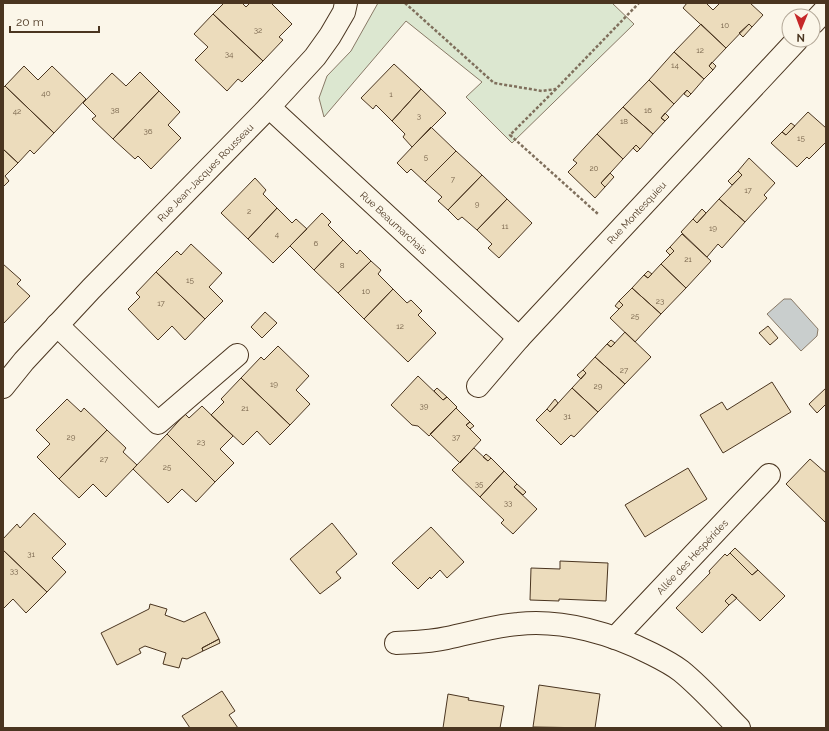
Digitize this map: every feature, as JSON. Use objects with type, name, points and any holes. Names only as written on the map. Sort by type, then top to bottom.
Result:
[{"type":"street","name":"Rue Jean-Jacques Rousseau","points":[[3,387],[24,361],[57,326],[315,57],[330,36],[341,6]]},
{"type":"street","name":"Rue Montesquieu","points":[[478,386],[519,338],[790,48]]},
{"type":"street","name":"Rue Beaumarchais","points":[[269,106],[519,338]]},
{"type":"street","points":[[57,326],[158,423],[237,355]]},
{"type":"street","name":"Allée des Hespérides","points":[[615,638],[769,475]]},
{"type":"street","points":[[396,643],[446,638],[491,628],[519,624],[538,623],[566,626],[594,632],[615,638],[662,659],[680,671],[710,698],[739,728]]},
{"type":"path","points":[[405,3],[494,83],[542,91],[556,89]]},
{"type":"path","points":[[618,232],[510,135],[639,3]]},
{"type":"green space","points":[[378,3],[612,3],[634,24],[512,143],[466,97],[482,82],[406,21],[324,117],[319,98],[327,76],[351,51]]},
{"type":"shaded area","points":[[784,299],[791,299],[818,329],[817,336],[801,351],[767,314]]},
{"type":"building","points":[[224,3],[242,3],[246,7],[250,3],[271,3],[292,24],[279,37],[283,40],[263,61],[213,14]]},
{"type":"building","points":[[687,3],[706,3],[713,10],[720,3],[750,3],[763,15],[752,27],[749,24],[726,48],[683,8]]},
{"type":"building","points":[[213,14],[263,61],[242,82],[238,79],[227,91],[195,60],[208,47],[194,34]]},
{"type":"building","points":[[701,24],[726,48],[709,66],[713,70],[704,79],[674,52]]},
{"type":"building","points":[[749,24],[752,27],[743,37],[739,33]]},
{"type":"building","points":[[674,52],[704,79],[691,94],[687,90],[674,104],[649,80]]},
{"type":"building","points":[[712,62],[716,66],[713,70],[709,66]]},
{"type":"building","points":[[394,64],[421,89],[392,121],[376,105],[373,109],[361,98]]},
{"type":"building","points":[[24,66],[38,80],[52,66],[86,99],[54,133],[5,86]]},
{"type":"building","points":[[140,72],[159,91],[113,139],[92,119],[96,116],[83,103],[112,73],[126,86]]},
{"type":"building","points":[[649,80],[674,104],[661,118],[665,121],[653,134],[623,107]]},
{"type":"building","points":[[5,86],[54,133],[34,154],[30,150],[18,163],[3,149],[3,88]]},
{"type":"building","points":[[421,89],[446,113],[412,147],[403,137],[405,134],[392,121]]},
{"type":"building","points":[[687,90],[691,94],[688,97],[684,94]]},
{"type":"building","points":[[159,91],[180,112],[168,125],[181,138],[151,169],[138,156],[135,159],[113,139]]},
{"type":"building","points":[[623,107],[653,134],[640,149],[636,145],[623,159],[597,134]]},
{"type":"building","points":[[808,112],[826,128],[826,142],[809,159],[807,157],[797,167],[771,143],[782,132],[786,135]]},
{"type":"building","points":[[665,113],[669,117],[665,121],[661,118]]},
{"type":"building","points":[[791,123],[795,126],[786,135],[782,132]]},
{"type":"building","points":[[431,127],[456,151],[425,182],[411,169],[407,173],[397,163]]},
{"type":"building","points":[[597,134],[623,159],[601,183],[605,187],[595,198],[568,172],[577,163],[573,160]]},
{"type":"building","points":[[636,145],[640,149],[637,152],[633,148]]},
{"type":"building","points":[[3,149],[18,163],[5,176],[9,181],[3,187]]},
{"type":"building","points":[[456,151],[482,175],[448,210],[438,201],[442,197],[425,182]]},
{"type":"building","points":[[749,158],[775,183],[764,195],[767,198],[745,222],[719,199],[742,175],[738,171]]},
{"type":"building","points":[[738,171],[742,175],[732,185],[728,181]]},
{"type":"building","points":[[610,173],[614,177],[605,187],[601,183]]},
{"type":"building","points":[[482,175],[507,199],[477,230],[462,217],[458,220],[448,210]]},
{"type":"building","points":[[255,178],[266,190],[263,194],[277,208],[248,239],[221,213]]},
{"type":"building","points":[[507,199],[532,223],[499,258],[488,248],[492,244],[477,230]]},
{"type":"building","points":[[719,199],[745,222],[722,248],[718,244],[707,257],[681,232],[693,219],[697,223]]},
{"type":"building","points":[[277,208],[292,223],[296,219],[307,229],[273,263],[248,239]]},
{"type":"building","points":[[702,209],[706,213],[697,223],[693,219]]},
{"type":"building","points":[[322,213],[331,222],[328,225],[343,240],[314,270],[290,246]]},
{"type":"building","points":[[682,234],[711,261],[686,288],[661,264],[674,251],[670,247]]},
{"type":"building","points":[[343,240],[357,254],[360,250],[371,261],[338,293],[314,270]]},
{"type":"building","points":[[191,244],[222,273],[209,287],[223,301],[205,319],[156,272],[177,251],[181,255]]},
{"type":"building","points":[[670,247],[674,251],[670,255],[666,251]]},
{"type":"building","points":[[371,261],[381,270],[378,274],[393,289],[364,319],[338,293]]},
{"type":"building","points":[[3,264],[21,280],[17,284],[30,296],[3,324]]},
{"type":"building","points":[[661,264],[686,288],[661,314],[632,288],[644,275],[648,278]]},
{"type":"building","points":[[648,271],[652,274],[648,278],[644,275]]},
{"type":"building","points":[[156,272],[205,319],[185,340],[172,326],[158,340],[128,309],[140,297],[136,293]]},
{"type":"building","points":[[632,288],[661,314],[635,342],[610,318],[623,305],[619,301]]},
{"type":"building","points":[[393,289],[407,303],[411,300],[422,311],[418,315],[436,333],[408,362],[364,319]]},
{"type":"building","points":[[619,301],[623,305],[619,309],[615,306]]},
{"type":"building","points":[[265,312],[277,323],[262,338],[251,327]]},
{"type":"building","points":[[768,326],[778,338],[770,345],[759,333]]},
{"type":"building","points":[[625,332],[651,357],[625,384],[595,357],[607,344],[611,347]]},
{"type":"building","points":[[611,340],[615,343],[611,347],[607,344]]},
{"type":"building","points":[[278,346],[309,376],[296,390],[310,404],[290,425],[241,378],[261,357],[264,360]]},
{"type":"building","points":[[595,357],[625,384],[598,412],[572,388],[586,373],[583,370]]},
{"type":"building","points":[[583,370],[586,373],[581,379],[577,375]]},
{"type":"building","points":[[418,376],[443,400],[447,397],[457,407],[429,436],[418,426],[412,425],[391,405]]},
{"type":"building","points":[[241,378],[290,425],[270,445],[257,431],[243,445],[211,415],[224,402],[221,399]]},
{"type":"building","points":[[772,382],[791,412],[723,453],[700,415],[722,402],[727,410]]},
{"type":"building","points":[[437,388],[447,397],[443,400],[434,391]]},
{"type":"building","points":[[572,388],[598,412],[574,437],[571,435],[561,445],[536,420],[547,409],[550,412]]},
{"type":"building","points":[[826,388],[826,404],[817,413],[809,404]]},
{"type":"building","points":[[67,399],[81,412],[84,408],[107,430],[59,479],[37,457],[50,444],[36,430]]},
{"type":"building","points":[[555,399],[558,403],[550,412],[547,409]]},
{"type":"building","points":[[202,406],[233,436],[220,449],[234,463],[215,482],[167,434],[185,414],[189,418]]},
{"type":"building","points":[[456,408],[470,422],[466,425],[481,440],[460,463],[430,434]]},
{"type":"building","points":[[470,422],[474,426],[470,429],[466,425]]},
{"type":"building","points":[[107,430],[126,448],[123,452],[137,465],[106,497],[93,484],[79,498],[59,479]]},
{"type":"building","points":[[167,434],[215,482],[196,502],[182,489],[168,503],[133,469]]},
{"type":"building","points":[[474,448],[488,461],[491,458],[504,471],[480,497],[452,470]]},
{"type":"building","points":[[486,454],[491,458],[488,461],[483,457]]},
{"type":"building","points":[[810,459],[826,473],[826,523],[786,484]]},
{"type":"building","points":[[688,468],[707,499],[645,537],[625,505]]},
{"type":"building","points":[[504,471],[517,484],[514,487],[537,509],[513,534],[501,523],[504,520],[480,497]]},
{"type":"building","points":[[517,484],[526,492],[523,495],[514,487]]},
{"type":"building","points":[[34,513],[66,544],[52,558],[66,572],[47,592],[3,550],[3,539],[17,524],[20,528]]},
{"type":"building","points":[[332,523],[357,554],[336,572],[341,578],[320,594],[290,559]]},
{"type":"building","points":[[431,527],[464,562],[447,578],[440,570],[431,579],[430,577],[418,589],[392,563]]},
{"type":"building","points":[[735,548],[758,570],[752,575],[730,553]]},
{"type":"building","points":[[3,550],[47,592],[26,613],[13,599],[3,609]]},
{"type":"building","points":[[730,553],[752,575],[758,570],[785,596],[760,621],[732,594],[725,601],[729,605],[702,633],[676,608],[710,573],[709,571],[725,554],[727,556]]},
{"type":"building","points":[[560,561],[608,563],[606,601],[559,599],[559,601],[530,600],[531,568],[560,569]]},
{"type":"building","points":[[732,594],[737,598],[729,605],[725,601]]},
{"type":"building","points":[[150,604],[167,609],[165,615],[184,622],[205,612],[219,639],[202,648],[203,651],[187,659],[182,658],[179,668],[163,664],[166,653],[145,646],[139,649],[141,653],[117,665],[101,633],[149,609]]},
{"type":"building","points":[[219,639],[220,643],[203,651],[202,648]]},
{"type":"building","points":[[539,685],[600,694],[595,728],[533,727]]},
{"type":"building","points":[[222,691],[235,711],[229,715],[238,728],[190,728],[182,716]]},
{"type":"building","points":[[448,694],[469,698],[468,700],[504,706],[500,728],[443,728]]}]
